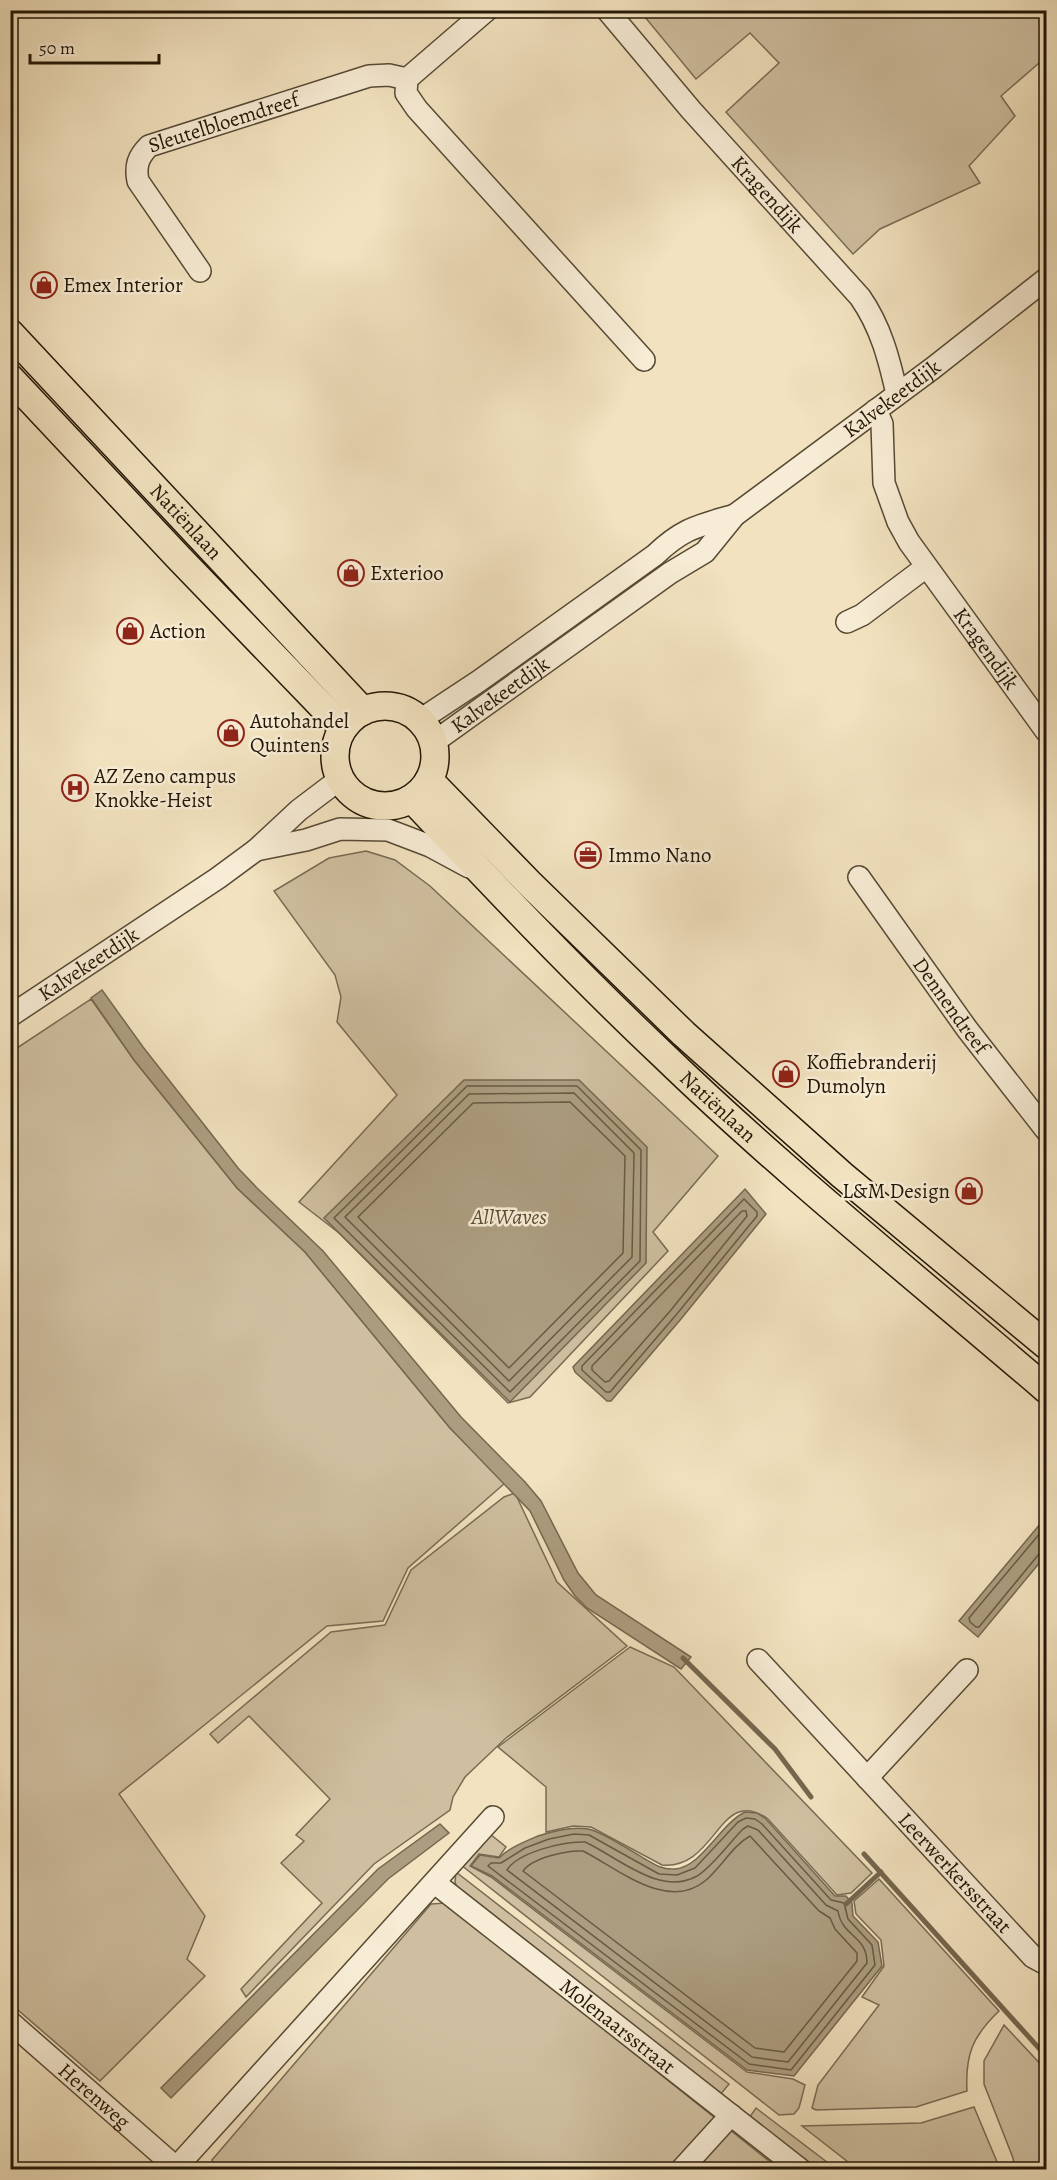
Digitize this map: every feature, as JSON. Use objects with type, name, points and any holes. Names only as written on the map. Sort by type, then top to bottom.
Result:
[{"type":"main road","name":"Natiënlaan","points":[[10,333],[353,719]]},
{"type":"main road","name":"Natiënlaan","points":[[10,378],[179,558],[353,719]]},
{"type":"main road","points":[[393,706],[410,712],[427,731],[435,761],[421,790],[392,806],[371,805],[352,795],[340,779],[334,758],[338,737],[353,719],[375,707],[393,706]]},
{"type":"main road","name":"Natiënlaan","points":[[421,790],[484,875],[689,1080],[827,1202],[1047,1389]]},
{"type":"main road","name":"Natiënlaan","points":[[421,790],[529,883],[684,1034],[842,1175],[1047,1345]]},
{"type":"street","points":[[487,10],[407,80],[406,93],[417,109],[644,360]]},
{"type":"street","name":"Kragendijk","points":[[607,10],[691,110],[860,297],[881,333],[897,394]]},
{"type":"street","name":"Sleutelbloemdreef","points":[[200,271],[138,181],[136,170],[140,155],[149,146],[369,76],[389,75],[407,80]]},
{"type":"street","name":"Kalvekeetdijk","points":[[427,731],[705,552],[735,514],[1047,279]]},
{"type":"street","name":"Kragendijk","points":[[876,410],[882,424],[884,483],[898,522],[926,567],[1047,730]]},
{"type":"street","name":"Kalvekeetdijk","points":[[427,731],[479,681],[655,555],[678,534],[735,514]]},
{"type":"street","points":[[847,622],[862,615],[926,567]]},
{"type":"street","name":"Kalvekeetdijk","points":[[10,1016],[91,964],[256,850],[299,810],[340,779]]},
{"type":"street","name":"Kalvekeetdijk","points":[[256,850],[306,840],[340,829],[388,831],[430,846],[484,875]]},
{"type":"street","name":"Dennendreef","points":[[859,877],[968,1029],[1047,1130]]},
{"type":"street","name":"Leerwerkersstraat","points":[[758,1660],[1033,1957],[1047,1964]]},
{"type":"street","points":[[867,1778],[967,1670]]},
{"type":"street","points":[[176,2169],[494,1817]]},
{"type":"street","name":"Molenaarsstraat","points":[[435,1883],[801,2169]]},
{"type":"street","name":"Herenweg","points":[[10,2022],[176,2169]]},
{"type":"street","points":[[681,2169],[731,2115]]},
{"type":"shaded area","points":[[640,11],[1046,11],[1046,57],[1001,96],[1015,116],[969,166],[980,183],[880,229],[853,254],[726,112],[779,63],[750,33],[696,79]]},
{"type":"shaded area","points":[[366,851],[395,860],[430,886],[718,1156],[653,1232],[668,1251],[530,1397],[508,1403],[339,1233],[299,1202],[397,1095],[337,1022],[341,997],[335,975],[274,891],[329,858]]},
{"type":"shaded area","points":[[91,999],[134,1060],[237,1188],[305,1252],[450,1428],[505,1483],[408,1568],[383,1621],[327,1626],[119,1794],[205,1916],[187,1959],[205,1976],[100,2081],[11,2004],[11,1052]]},
{"type":"shaded area","points":[[515,1493],[557,1582],[627,1646],[506,1738],[465,1777],[453,1797],[450,1810],[374,1864],[246,1997],[241,1989],[322,1903],[281,1863],[304,1841],[296,1835],[330,1799],[249,1716],[218,1743],[210,1734],[331,1632],[385,1625],[411,1570],[504,1497]]},
{"type":"shaded area","points":[[630,1647],[674,1667],[872,1873],[851,1893],[837,1895],[768,1819],[752,1811],[738,1812],[727,1819],[695,1855],[680,1863],[662,1865],[591,1827],[573,1826],[546,1832],[546,1787],[498,1747]]},
{"type":"shaded area","points":[[490,1834],[506,1847],[499,1857],[479,1854],[470,1866],[491,1877],[747,2072],[793,2079],[805,2085],[799,2108],[794,2114],[779,2115],[461,1865]]},
{"type":"shaded area","points":[[456,1872],[729,2084],[720,2095],[458,1891],[455,1882]]},
{"type":"shaded area","points":[[879,1879],[999,2011],[983,2029],[972,2047],[969,2056],[967,2091],[916,2107],[816,2110],[812,2108],[818,2085],[879,2005],[862,1997],[884,1966],[881,1940],[856,1914],[854,1901]]},
{"type":"shaded area","points":[[446,1903],[779,2169],[215,2170],[212,2160],[431,1904]]},
{"type":"shaded area","points":[[1004,2025],[1046,2070],[1046,2169],[1015,2169],[1013,2158],[984,2084],[984,2061]]},
{"type":"shaded area","points":[[974,2107],[1000,2169],[857,2169],[802,2126],[921,2123]]},
{"type":"shaded area","points":[[756,2108],[836,2169],[815,2169],[749,2118]]},
{"type":"water","points":[[102,990],[143,1047],[238,1168],[323,1251],[461,1417],[541,1501],[578,1573],[596,1595],[691,1657],[681,1669],[587,1608],[575,1596],[564,1580],[530,1511],[450,1428],[305,1252],[237,1188],[134,1060],[91,998]]},
{"type":"water","name":"AllWaves","points":[[464,1080],[579,1080],[647,1147],[646,1263],[510,1402],[324,1218]]},
{"type":"water","points":[[745,1189],[766,1214],[681,1319],[611,1401],[607,1401],[575,1372],[573,1367]]},
{"type":"water","points":[[1046,1517],[1046,1555],[978,1637],[959,1621]]},
{"type":"water","points":[[745,1812],[757,1813],[766,1819],[835,1896],[846,1896],[852,1903],[853,1916],[878,1942],[882,1966],[794,2076],[747,2070],[492,1876],[471,1866],[480,1855],[499,1858],[512,1848],[538,1836],[576,1828],[594,1831],[656,1865],[675,1869],[694,1861],[727,1826]]},
{"type":"water","points":[[440,1824],[449,1833],[388,1879],[171,2098],[161,2088],[378,1869]]},
{"type":"waterway","points":[[683,1658],[775,1749],[811,1797]]},
{"type":"waterway","points":[[864,1854],[1046,2056]]},
{"type":"waterway","points":[[846,1904],[881,1872]]},
{"type":"place","name":"Emex Interior","points":[[44,285]]},
{"type":"place","name":"Exterioo","points":[[351,573]]},
{"type":"place","name":"Action","points":[[130,631]]},
{"type":"place","name":"Autohandel Quintens","points":[[231,733]]},
{"type":"place","name":"AZ Zeno campus Knokke-Heist","points":[[75,788]]},
{"type":"place","name":"Immo Nano","points":[[588,855]]},
{"type":"place","name":"Koffiebranderij Dumolyn","points":[[786,1074]]},
{"type":"place","name":"L&M Design","points":[[969,1191]]}]
